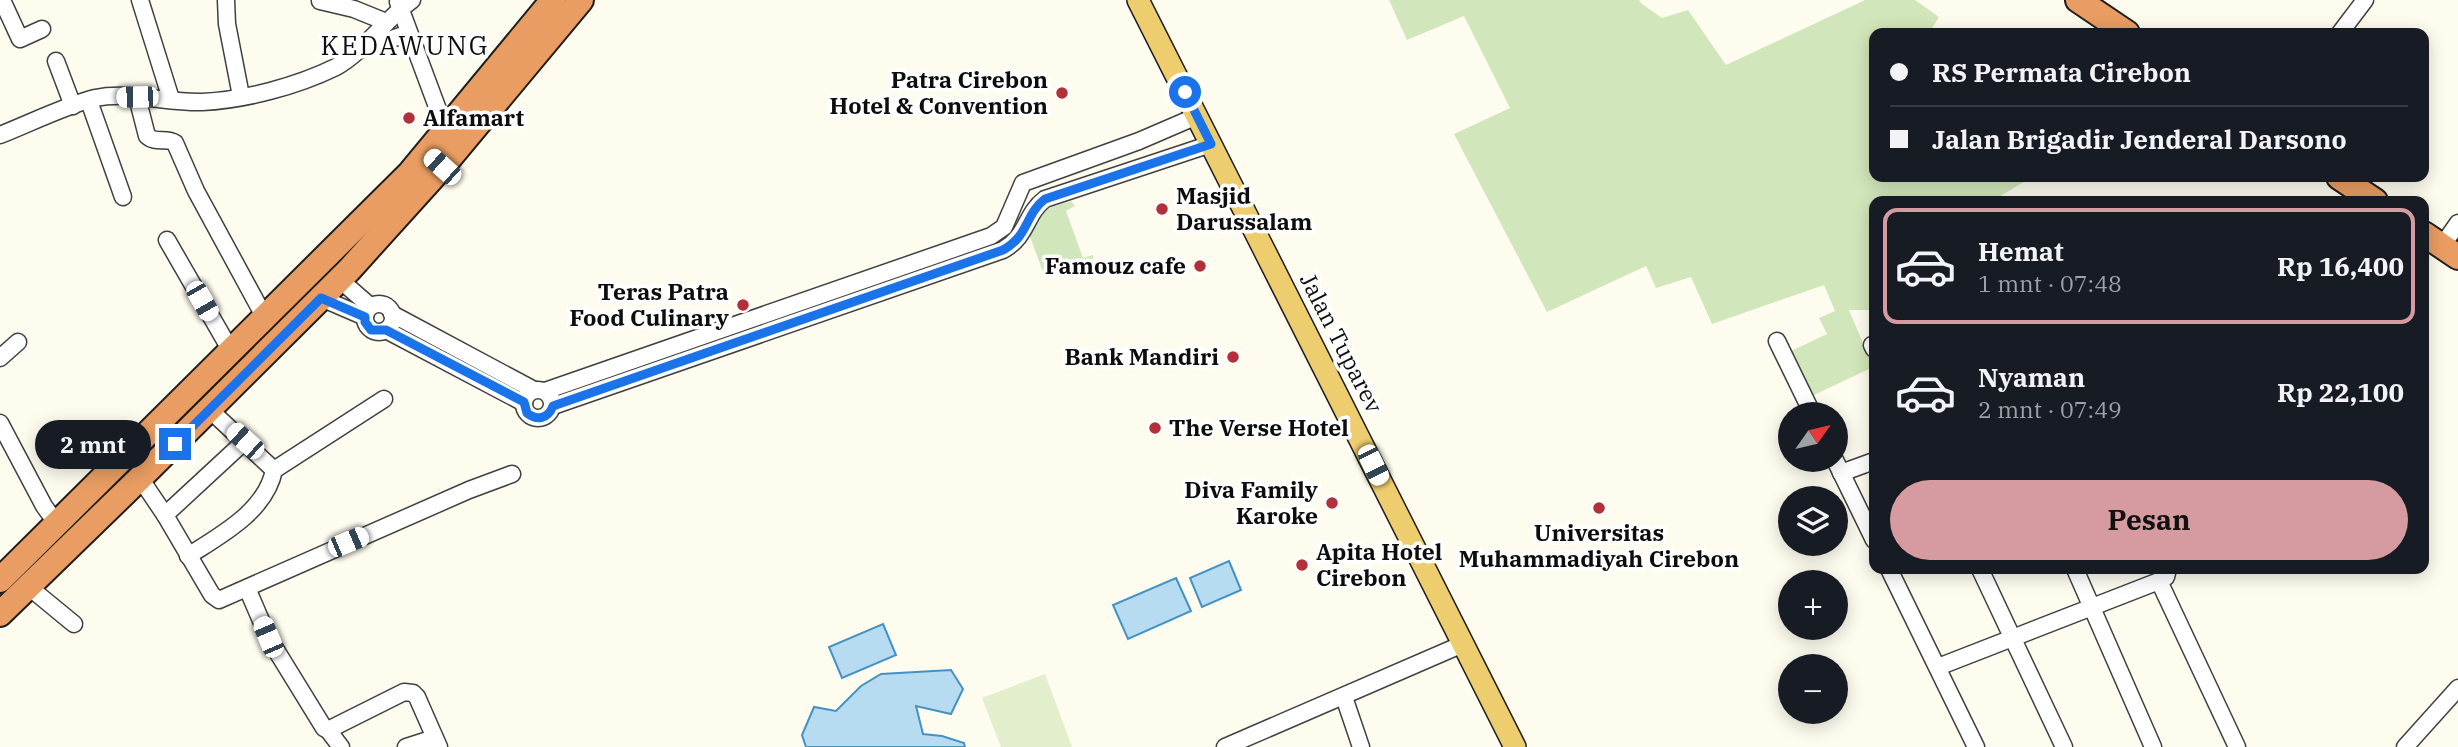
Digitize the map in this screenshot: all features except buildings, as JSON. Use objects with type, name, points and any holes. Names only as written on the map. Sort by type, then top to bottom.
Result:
[{"type":"highway","points":[[0,614],[339,279],[536,37],[553,0]]},
{"type":"highway","points":[[2,574],[57,524],[365,219],[435,160],[446,131],[536,37],[581,0]]},
{"type":"highway","points":[[2078,0],[2120,28]]},
{"type":"highway","points":[[2346,182],[2368,196]]},
{"type":"main road","name":"Jalan Tuparev","points":[[1138,0],[1515,747]]},
{"type":"street","points":[[2,0],[13,29],[20,39],[42,29]]},
{"type":"street","points":[[140,0],[171,99]]},
{"type":"street","points":[[226,0],[227,24],[241,96]]},
{"type":"street","points":[[2344,28],[2365,0]]},
{"type":"street","points":[[320,1],[354,9],[386,22]]},
{"type":"street","points":[[0,135],[97,98],[137,97],[201,102],[270,91],[337,66],[356,51],[403,3]]},
{"type":"street","points":[[403,3],[409,33],[446,131]]},
{"type":"street","points":[[356,51],[409,33]]},
{"type":"street","points":[[56,61],[81,104],[122,197]]},
{"type":"street","points":[[137,97],[147,135],[156,141],[175,143],[196,191],[265,318]]},
{"type":"street","points":[[553,406],[550,395],[534,394],[386,330],[371,330],[365,322],[368,312],[381,304],[386,305],[392,314],[534,394],[999,233],[1023,183],[1197,116]]},
{"type":"street","points":[[534,394],[527,413],[537,418],[547,415],[553,406],[1003,250],[1021,236],[1039,203],[1045,199],[1211,144]]},
{"type":"street","points":[[2441,246],[2458,223]]},
{"type":"street","points":[[167,240],[231,351]]},
{"type":"street","points":[[883,274],[889,290]]},
{"type":"street","points":[[339,279],[368,312]]},
{"type":"street","points":[[862,281],[868,297]]},
{"type":"street","points":[[321,298],[368,312]]},
{"type":"street","points":[[386,330],[390,326],[392,314]]},
{"type":"street","points":[[1777,341],[1806,402]]},
{"type":"street","points":[[0,358],[18,342]]},
{"type":"street","points":[[188,556],[230,530],[264,497],[272,482],[274,470],[384,399]]},
{"type":"street","points":[[209,409],[274,470]]},
{"type":"street","points":[[0,423],[44,506],[57,524]]},
{"type":"street","points":[[165,515],[245,441]]},
{"type":"street","points":[[1848,465],[1869,462]]},
{"type":"street","points":[[1840,472],[1869,530]]},
{"type":"street","points":[[140,478],[215,598],[222,600],[457,495],[512,474]]},
{"type":"street","points":[[1892,574],[1976,747]]},
{"type":"street","points":[[1982,574],[2064,747]]},
{"type":"street","points":[[2076,574],[2153,747]]},
{"type":"street","points":[[1938,667],[2092,607],[2163,575],[2237,747]]},
{"type":"street","points":[[29,587],[74,624]]},
{"type":"street","points":[[247,588],[268,637],[319,722],[341,747]]},
{"type":"street","points":[[1226,747],[1462,644]]},
{"type":"street","points":[[2405,747],[2458,688]]},
{"type":"street","points":[[328,730],[404,692],[415,694],[437,742],[406,747]]},
{"type":"street","points":[[1344,697],[1361,747]]},
{"type":"green space","points":[[1389,0],[1639,0],[1662,18],[1688,10],[1726,65],[1865,0],[1915,0],[1939,17],[1932,28],[1869,28],[1869,182],[2024,182],[2000,196],[1869,196],[1869,310],[1849,310],[1869,358],[1869,369],[1812,396],[1791,351],[1827,334],[1819,318],[1835,311],[1824,285],[1712,324],[1691,277],[1656,288],[1646,266],[1547,312],[1454,134],[1510,108],[1464,16],[1407,40]]},
{"type":"green space","points":[[1071,201],[1075,206],[1066,211],[1083,258],[1093,255],[1093,258],[1084,266],[1049,277],[1043,272],[1030,237],[1044,212]]},
{"type":"green space","points":[[1045,674],[1072,747],[1001,747],[982,698]]},
{"type":"water","points":[[1229,561],[1241,590],[1202,607],[1190,578]]},
{"type":"water","points":[[1176,578],[1191,611],[1128,639],[1113,605]]},
{"type":"water","points":[[883,624],[896,655],[842,678],[829,647]]},
{"type":"water","points":[[951,670],[963,689],[951,714],[916,706],[923,734],[942,736],[964,743],[965,747],[806,747],[802,735],[814,707],[836,711],[861,686],[881,674]]},
{"type":"place","name":"Patra Cirebon Hotel & Convention","points":[[1062,93]]},
{"type":"place","name":"Alfamart","points":[[409,118]]},
{"type":"place","name":"Masjid Darussalam","points":[[1162,209]]},
{"type":"place","name":"Famouz cafe","points":[[1200,266]]},
{"type":"place","name":"Teras Patra Food Culinary","points":[[743,305]]},
{"type":"place","name":"Bank Mandiri","points":[[1233,357]]},
{"type":"place","name":"The Verse Hotel","points":[[1155,428]]},
{"type":"place","name":"Diva Family Karoke","points":[[1332,503]]},
{"type":"place","name":"Universitas Muhammadiyah Cirebon","points":[[1599,508]]},
{"type":"place","name":"Apita Hotel Cirebon","points":[[1302,565]]},
{"type":"district","name":"KEDAWUNG","points":[[405,46]]},
{"type":"route","points":[[175,444],[321,298],[365,317],[371,330],[386,330],[524,402],[527,413],[542,418],[551,412],[553,406],[1003,250],[1021,236],[1039,203],[1045,199],[1211,144],[1185,92]]}]
